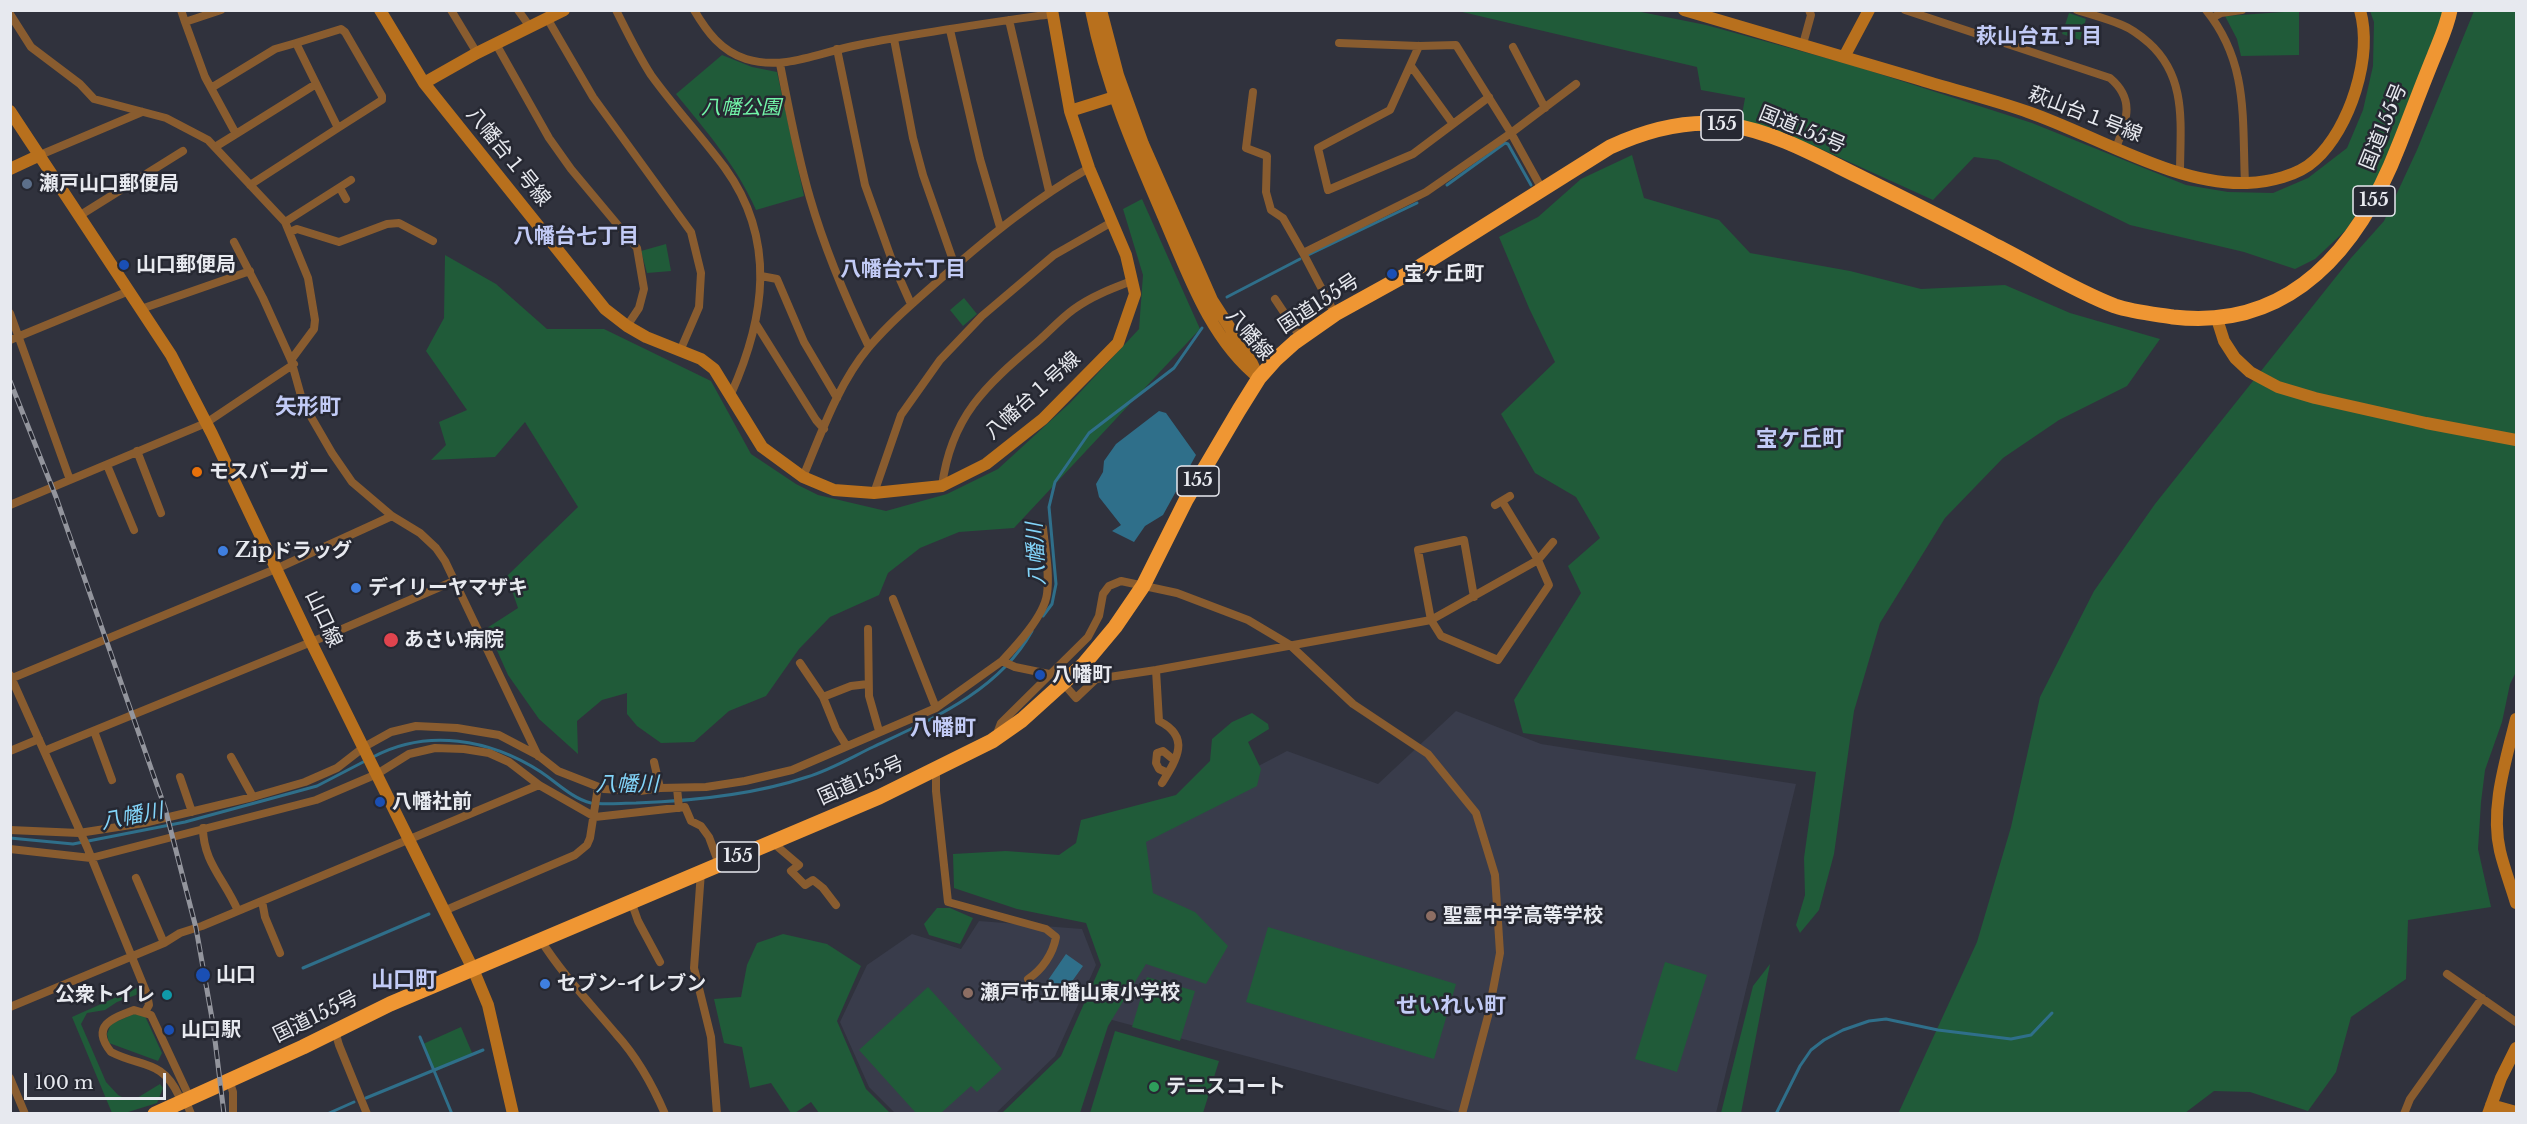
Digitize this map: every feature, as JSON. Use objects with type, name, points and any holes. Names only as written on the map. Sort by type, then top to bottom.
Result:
[{"type":"highway","name":"国道155号","points":[[155,1113],[188,1106],[229,1080],[335,1030],[540,939],[772,842],[936,770],[999,736],[1022,720],[1084,664],[1115,627],[1143,586],[1186,500],[1259,378],[1275,360],[1301,338],[1335,315],[1411,272],[1610,147],[1627,139],[1676,126],[1728,125],[1776,138],[1814,154],[1997,246],[2056,280],[2118,306],[2192,319],[2217,319],[2283,298],[2315,277],[2341,252],[2363,221],[2385,181],[2450,10]]},
{"type":"street","points":[[181,10],[211,88],[236,134]]},
{"type":"street","points":[[185,22],[221,10]]},
{"type":"street","name":"八幡台１号線","points":[[380,10],[424,83],[605,309],[646,337],[701,359],[714,369],[731,394],[748,428],[762,447],[803,477],[834,490],[874,493],[942,486],[986,464],[1043,418],[1118,343],[1135,294],[1126,255],[1089,168],[1070,111],[1052,12]]},
{"type":"street","points":[[451,10],[477,53]]},
{"type":"street","points":[[518,10],[530,27]]},
{"type":"street","points":[[424,83],[477,53],[564,10]]},
{"type":"street","points":[[616,10],[650,73],[725,169],[739,191],[755,234],[761,276],[756,324],[743,366],[731,394]]},
{"type":"street","points":[[694,10],[706,31],[724,48],[747,59],[780,64],[837,49],[1052,12]]},
{"type":"street","name":"八幡線","points":[[1091,10],[1119,95],[1206,313],[1245,367],[1259,378]]},
{"type":"street","name":"八幡線","points":[[1101,10],[1119,95]]},
{"type":"street","name":"萩山台１号線","points":[[1684,10],[2028,112],[2180,174],[2245,183],[2270,180],[2290,174],[2313,162],[2333,141],[2350,106],[2364,57],[2363,21],[2360,10]]},
{"type":"street","points":[[1803,44],[1811,15],[1809,10]]},
{"type":"street","points":[[1844,57],[1869,10]]},
{"type":"street","points":[[1905,10],[2110,78],[2118,85],[2127,110],[2116,148]]},
{"type":"street","points":[[2077,10],[2133,30],[2167,63],[2179,94],[2180,174]]},
{"type":"street","points":[[2241,10],[2209,14],[2233,52],[2240,80],[2245,183]]},
{"type":"street","points":[[10,14],[31,47],[80,84],[94,99],[166,118],[215,147],[285,222],[308,278],[315,320],[314,329],[293,362],[206,423],[10,505]]},
{"type":"street","points":[[547,18],[593,97],[691,232],[701,273],[699,307],[680,351]]},
{"type":"street","points":[[1009,20],[1048,191]]},
{"type":"street","points":[[211,88],[275,49],[341,29],[345,32],[382,96],[382,100],[250,185]]},
{"type":"street","points":[[950,30],[980,159],[1000,227]]},
{"type":"street","points":[[894,39],[913,138],[923,175],[956,266]]},
{"type":"street","points":[[296,43],[338,128]]},
{"type":"street","points":[[1339,43],[1456,45],[1511,133],[1542,189]]},
{"type":"street","points":[[496,44],[549,138],[571,169],[637,248],[644,289],[639,308],[627,326]]},
{"type":"street","points":[[1419,46],[1390,110],[1318,148],[1328,190],[1413,154],[1489,97]]},
{"type":"street","points":[[1513,47],[1545,108]]},
{"type":"street","points":[[837,49],[865,184],[894,266],[911,304]]},
{"type":"street","points":[[780,64],[811,200],[847,302],[868,347]]},
{"type":"street","points":[[1411,66],[1453,124]]},
{"type":"street","points":[[215,147],[316,84]]},
{"type":"street","points":[[1303,253],[1426,192],[1576,84]]},
{"type":"street","points":[[1253,92],[1246,148],[1267,156],[1266,192],[1271,210],[1283,218],[1335,315]]},
{"type":"street","points":[[1070,111],[1119,95]]},
{"type":"street","name":"山口線","points":[[10,111],[171,355],[206,423],[278,568],[311,642],[446,910],[473,969],[488,1005],[513,1113]]},
{"type":"street","points":[[10,169],[142,112]]},
{"type":"street","points":[[80,216],[183,151]]},
{"type":"street","points":[[803,477],[837,398],[868,347],[911,304],[1000,227],[1048,191],[1089,168]]},
{"type":"street","points":[[285,222],[351,180]]},
{"type":"street","points":[[340,188],[346,199]]},
{"type":"street","points":[[874,493],[901,415],[940,360],[982,316],[1054,255],[1112,222]]},
{"type":"street","points":[[290,232],[297,229],[339,242],[387,224],[399,223],[434,241]]},
{"type":"street","points":[[234,242],[293,362],[299,395],[332,453],[352,482],[392,516],[420,533],[436,548],[539,756]]},
{"type":"street","points":[[141,309],[250,271]]},
{"type":"street","points":[[761,276],[777,279],[804,342],[837,398]]},
{"type":"street","points":[[942,486],[950,447],[961,423],[978,397],[1072,310],[1100,293],[1132,281]]},
{"type":"street","points":[[15,338],[129,291]]},
{"type":"street","points":[[1275,299],[1301,338]]},
{"type":"street","points":[[10,313],[15,338],[70,480]]},
{"type":"street","points":[[2217,319],[2224,341],[2235,358],[2250,372],[2278,387],[2359,408],[2517,440]]},
{"type":"street","points":[[756,324],[816,420],[824,429]]},
{"type":"street","points":[[137,451],[160,503],[160,513]]},
{"type":"street","points":[[107,465],[134,524]]},
{"type":"street","points":[[1474,597],[1464,540],[1418,550],[1431,620],[1441,636],[1498,660],[1549,585],[1538,560],[1503,501]]},
{"type":"street","points":[[145,1012],[149,1005],[147,994],[87,847],[11,677],[278,568],[392,516]]},
{"type":"street","points":[[10,830],[81,835],[144,823],[253,797],[305,782],[337,768],[391,732],[416,726],[457,728],[499,735],[539,756],[558,771],[598,791],[640,791],[660,788],[677,790],[706,787],[792,770],[936,708],[1004,662],[1045,603],[1048,576],[1043,528]]},
{"type":"street","points":[[1063,683],[1076,698],[1096,679],[1431,620],[1538,560],[1553,542]]},
{"type":"street","points":[[44,751],[454,581]]},
{"type":"street","points":[[999,736],[1001,723],[1088,637],[1100,616],[1103,594],[1109,586],[1121,581],[1177,593],[1248,620],[1290,645],[1353,704],[1428,754],[1476,813],[1495,875],[1500,953],[1486,1026],[1462,1113]]},
{"type":"street","points":[[893,599],[936,708]]},
{"type":"street","points":[[868,629],[869,696],[879,731]]},
{"type":"street","points":[[1004,662],[1015,667],[1049,674]]},
{"type":"street","points":[[800,663],[823,697],[836,729],[846,745]]},
{"type":"street","points":[[1156,670],[1159,721],[1172,727],[1178,736],[1179,746],[1162,783]]},
{"type":"street","points":[[823,697],[851,686],[868,684]]},
{"type":"street","points":[[2517,719],[2502,781],[2497,827],[2500,850],[2517,903]]},
{"type":"street","points":[[94,731],[112,780]]},
{"type":"street","points":[[10,751],[39,739]]},
{"type":"street","points":[[10,849],[91,858],[316,800],[409,754],[435,748],[489,753],[509,762],[539,785],[595,813],[685,807],[691,821],[700,826],[709,837],[719,864]]},
{"type":"street","points":[[1168,773],[1159,769],[1156,763],[1158,753],[1162,751],[1174,760]]},
{"type":"street","points":[[231,758],[253,797]]},
{"type":"street","points":[[654,762],[660,788]]},
{"type":"street","points":[[936,770],[936,791],[948,902],[1046,929],[1056,937],[1054,946],[1039,972],[1028,979]]},
{"type":"street","points":[[180,777],[192,812]]},
{"type":"street","points":[[10,1007],[164,943],[180,933],[539,785]]},
{"type":"street","points":[[677,790],[679,807]]},
{"type":"street","points":[[446,910],[574,855],[587,845],[598,791]]},
{"type":"street","points":[[203,828],[203,846],[230,891],[238,911]]},
{"type":"street","points":[[772,842],[799,865],[791,872],[805,885],[813,879],[836,905]]},
{"type":"street","points":[[700,872],[694,968],[711,1037],[717,1113]]},
{"type":"street","points":[[136,878],[164,943]]},
{"type":"street","points":[[262,901],[265,917],[280,953]]},
{"type":"street","points":[[630,901],[660,962]]},
{"type":"street","points":[[540,939],[584,998],[618,1036],[657,1094],[665,1113]]},
{"type":"street","points":[[2447,974],[2517,1022]]},
{"type":"street","points":[[2404,1113],[2410,1099],[2482,998]]},
{"type":"street","points":[[134,1010],[151,1015],[187,1092],[188,1106],[162,1070],[111,1052],[105,1045],[103,1028],[110,1020],[134,1010]]},
{"type":"street","points":[[335,1030],[367,1113]]},
{"type":"street","points":[[2517,1048],[2500,1078],[2489,1109],[2517,1112]]},
{"type":"street","points":[[10,1078],[25,1113]]},
{"type":"street","points":[[229,1080],[233,1092],[233,1113]]},
{"type":"shaded area","name":"聖霊中学高等学校","points":[[1456,711],[1541,744],[1796,784],[1716,1113],[1458,1113],[1101,1017],[1118,971],[1079,860],[1287,751],[1378,784]]},
{"type":"shaded area","name":"瀬戸市立幡山東小学校","points":[[979,921],[1082,929],[1096,965],[1055,1056],[996,1113],[895,1113],[869,1087],[840,1022],[867,965],[912,934],[961,949]]},
{"type":"green space","points":[[1458,11],[1636,11],[1706,25],[1855,66],[2032,123],[2186,185],[2228,192],[2273,193],[2308,178],[2347,148],[2363,110],[2373,66],[2374,22],[2370,11],[2446,11],[2374,187],[2346,230],[2315,259],[2295,269],[2244,252],[2130,225],[1998,160],[1974,157],[1933,200],[1812,145],[1741,120],[1745,98],[1701,90],[1697,67]]},
{"type":"green space","points":[[2299,11],[2299,55],[2241,56],[2237,39],[2225,16]]},
{"type":"green space","points":[[2474,11],[2516,11],[2516,672],[2510,684],[2502,722],[2485,770],[2481,802],[2478,849],[2491,907],[2408,920],[2406,979],[2351,1017],[2336,1072],[2308,1111],[2250,1092],[2214,1091],[2185,1113],[1898,1114],[1977,942],[2011,827],[2040,697],[2094,591],[2155,504],[2351,258],[2384,221],[2417,150]]},
{"type":"green space","points":[[2069,13],[2086,19],[2080,40],[2062,34]]},
{"type":"green space","name":"八幡公園","points":[[722,55],[752,67],[777,72],[804,196],[756,210],[730,164],[676,94]]},
{"type":"green space","points":[[1632,155],[1644,198],[1719,220],[1750,253],[1850,271],[1921,289],[2005,285],[2070,313],[2160,339],[2127,386],[2059,420],[2003,458],[1945,518],[1880,623],[1854,711],[1834,854],[1819,910],[1800,933],[1796,925],[1805,895],[1804,858],[1816,772],[1523,733],[1514,700],[1581,593],[1568,566],[1600,538],[1576,497],[1535,473],[1501,414],[1555,362],[1499,237],[1538,217],[1581,179]]},
{"type":"green space","points":[[1142,199],[1200,329],[1014,528],[959,532],[920,548],[888,573],[879,595],[830,617],[799,649],[766,696],[729,711],[694,742],[661,743],[637,726],[627,714],[627,693],[602,700],[577,721],[578,754],[539,719],[508,675],[487,628],[518,608],[507,576],[578,507],[525,422],[495,457],[431,460],[446,445],[439,422],[467,410],[426,351],[444,318],[445,255],[496,284],[547,329],[604,329],[711,381],[751,454],[796,484],[818,495],[886,511],[947,494],[998,469],[1070,403],[1139,329],[1143,275],[1123,209]]},
{"type":"green space","points":[[666,244],[671,271],[647,273],[641,251]]},
{"type":"green space","points":[[964,298],[977,314],[963,326],[950,310]]},
{"type":"green space","points":[[1252,713],[1268,724],[1269,729],[1248,742],[1261,769],[1257,786],[1146,842],[1153,893],[1195,912],[1228,946],[1206,984],[1146,964],[1108,1026],[1080,1113],[1002,1113],[1061,1056],[1101,965],[1086,923],[1017,909],[954,888],[953,854],[1006,851],[1059,855],[1076,843],[1081,820],[1176,795],[1210,761],[1212,739],[1232,722]]},
{"type":"green space","points":[[937,908],[950,908],[973,918],[960,944],[929,935],[924,924]]},
{"type":"green space","points":[[1268,927],[1456,984],[1434,1059],[1246,1002]]},
{"type":"green space","points":[[783,934],[827,944],[861,966],[837,1021],[866,1089],[890,1113],[819,1113],[811,1102],[795,1113],[791,1113],[771,1083],[750,1088],[742,1047],[724,1043],[714,999],[741,997],[747,965],[757,943]]},
{"type":"green space","points":[[1665,962],[1707,975],[1677,1072],[1635,1059]]},
{"type":"green space","points":[[1770,964],[1741,1113],[1721,1113],[1753,986]]},
{"type":"green space","points":[[1147,977],[1195,991],[1180,1041],[1132,1027]]},
{"type":"green space","points":[[139,987],[141,993],[117,1002],[105,1010],[87,1013],[81,1024],[106,1082],[118,1095],[124,1098],[137,1098],[160,1084],[163,1088],[157,1103],[125,1113],[112,1113],[72,1017]]},
{"type":"green space","points":[[928,987],[1002,1069],[977,1092],[971,1086],[941,1113],[916,1113],[859,1050]]},
{"type":"green space","points":[[134,1014],[145,1016],[162,1053],[158,1061],[109,1043],[107,1034],[111,1024]]},
{"type":"green space","points":[[461,1027],[473,1055],[434,1072],[423,1044]]},
{"type":"green space","name":"テニスコート","points":[[1115,1031],[1219,1061],[1203,1113],[1090,1113]]},
{"type":"water","points":[[1159,411],[1166,413],[1196,455],[1163,515],[1145,526],[1134,542],[1112,531],[1121,525],[1099,497],[1096,484],[1103,472],[1104,461],[1116,444]]},
{"type":"water","points":[[1066,954],[1083,966],[1063,994],[1046,983]]},
{"type":"waterway","name":"八幡川","points":[[1447,185],[1505,143],[1508,144],[1531,185]]},
{"type":"waterway","name":"八幡川","points":[[1308,255],[1417,203]]},
{"type":"waterway","name":"八幡川","points":[[1227,297],[1300,259]]},
{"type":"waterway","points":[[1043,616],[1052,604],[1056,584],[1049,507],[1055,482],[1089,433],[1174,368],[1202,328]]},
{"type":"waterway","name":"八幡川","points":[[373,757],[415,742],[458,741],[480,745],[521,761],[578,798],[597,804],[679,801],[744,793],[824,771],[941,714],[983,687],[1002,670],[1032,631]]},
{"type":"waterway","name":"八幡川","points":[[10,838],[73,844],[185,822],[317,786],[367,760]]},
{"type":"waterway","points":[[303,968],[429,914]]},
{"type":"waterway","points":[[1776,1114],[1800,1066],[1811,1050],[1843,1030],[1869,1021],[1886,1019],[1938,1030],[2011,1039],[2031,1035],[2052,1013]]},
{"type":"waterway","points":[[420,1037],[452,1114]]},
{"type":"waterway","points":[[366,1098],[483,1050]]},
{"type":"waterway","points":[[327,1114],[354,1102]]},
{"type":"railway","points":[[10,381],[56,497],[165,808],[196,928],[213,1024],[224,1114]]},
{"type":"place","name":"瀬戸山口郵便局","points":[[27,184]]},
{"type":"place","name":"山口郵便局","points":[[124,265]]},
{"type":"place","name":"宝ヶ丘町","points":[[1392,274]]},
{"type":"place","name":"モスバーガー","points":[[197,472]]},
{"type":"place","name":"Zipドラッグ","points":[[223,551]]},
{"type":"place","name":"デイリーヤマザキ","points":[[356,588]]},
{"type":"place","name":"あさい病院","points":[[391,640]]},
{"type":"place","name":"八幡町","points":[[1040,675]]},
{"type":"place","name":"八幡社前","points":[[380,802]]},
{"type":"place","name":"聖霊中学高等学校","points":[[1431,916]]},
{"type":"place","name":"山口","points":[[203,975]]},
{"type":"place","name":"セブン-イレブン","points":[[545,984]]},
{"type":"place","name":"瀬戸市立幡山東小学校","points":[[968,993]]},
{"type":"place","name":"公衆トイレ","points":[[167,995]]},
{"type":"place","name":"山口駅","points":[[169,1030]]},
{"type":"place","name":"テニスコート","points":[[1154,1087]]},
{"type":"district","name":"萩山台五丁目","points":[[2039,37]]},
{"type":"district","name":"八幡台七丁目","points":[[576,237]]},
{"type":"district","name":"八幡台六丁目","points":[[903,270]]},
{"type":"district","name":"矢形町","points":[[308,408]]},
{"type":"district","name":"宝ケ丘町","points":[[1800,440]]},
{"type":"district","name":"八幡町","points":[[943,729]]},
{"type":"district","name":"山口町","points":[[404,981]]},
{"type":"district","name":"せいれい町","points":[[1451,1007]]}]
